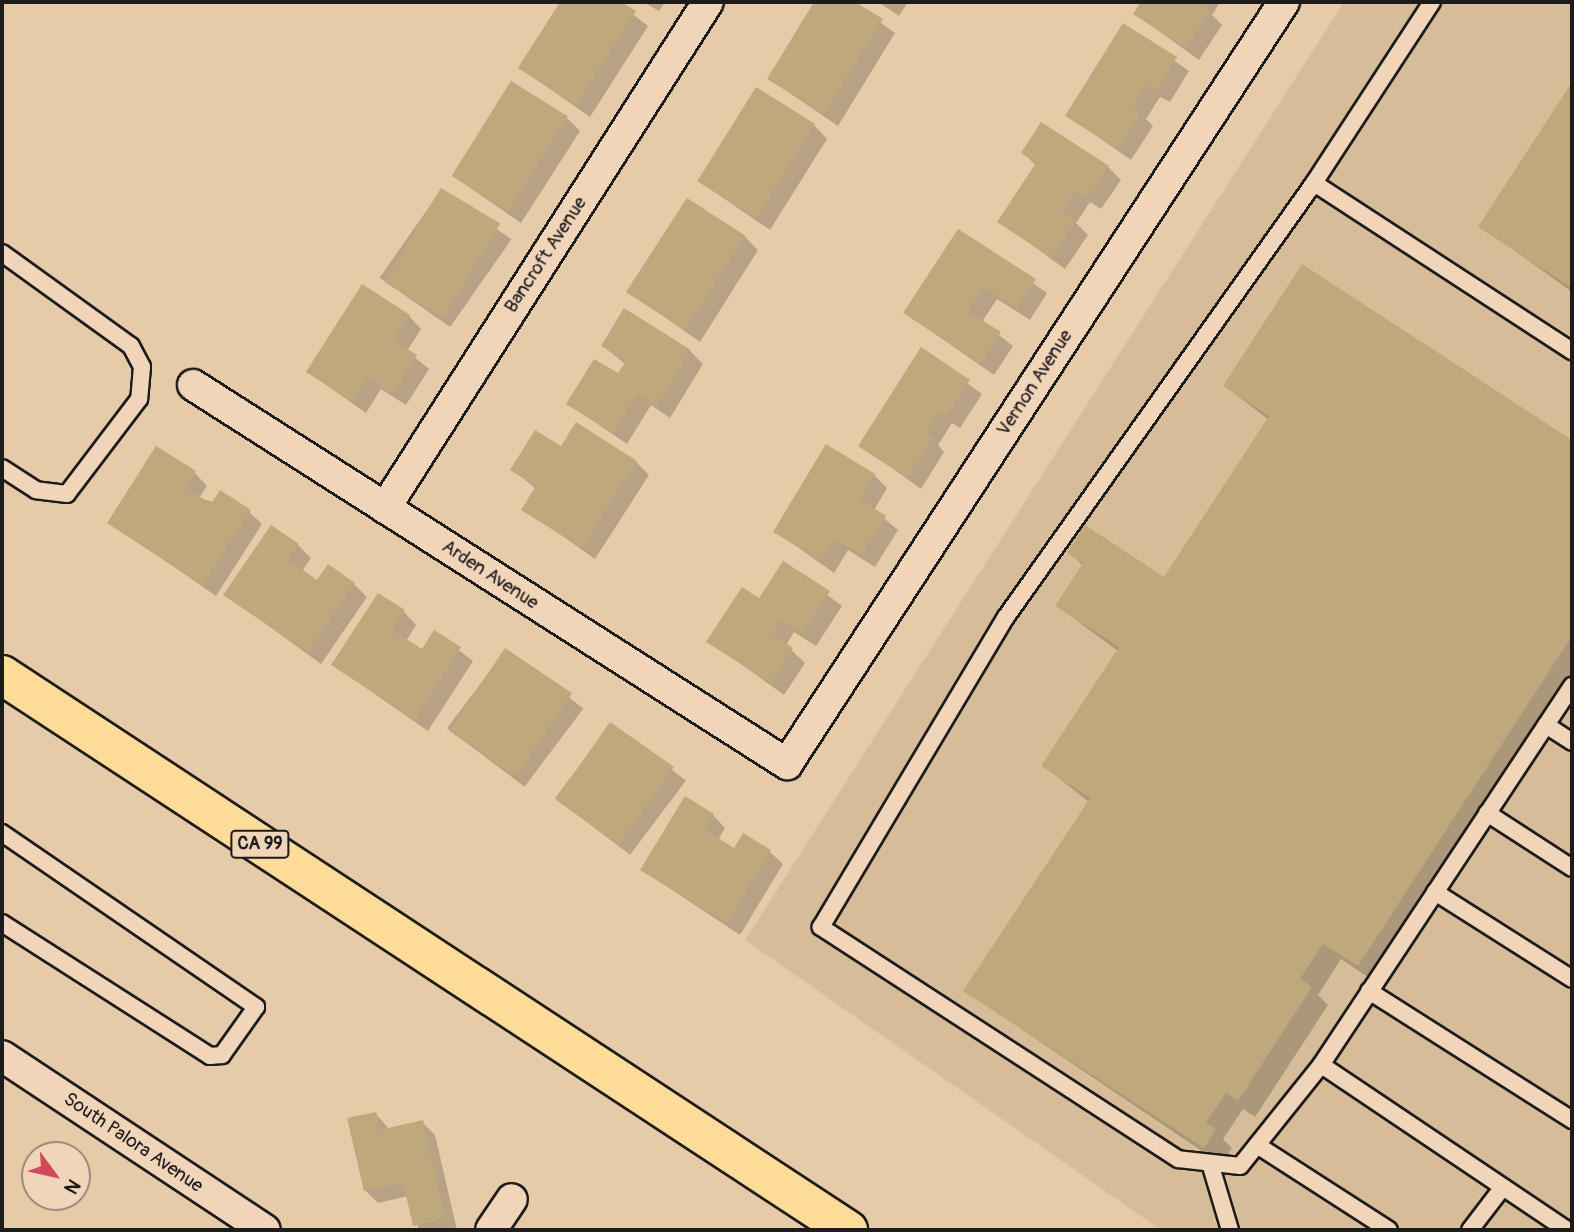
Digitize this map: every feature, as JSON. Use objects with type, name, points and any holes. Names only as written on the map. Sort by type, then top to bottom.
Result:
[{"type":"highway","name":"CA 99","points":[[2,675],[848,1230]]},
{"type":"street","name":"Bancroft Avenue","points":[[385,508],[708,2]]},
{"type":"street","name":"Vernon Avenue","points":[[787,764],[1284,2]]},
{"type":"street","name":"Arden Avenue","points":[[193,385],[787,764]]},
{"type":"street","name":"South Palora Avenue","points":[[2,1056],[265,1230]]},
{"type":"street","points":[[491,1230],[512,1199]]},
{"type":"lane","points":[[1432,2],[1314,183],[1006,617],[821,927],[1178,1159],[1240,1166],[1321,1065],[1572,685]]},
{"type":"lane","points":[[1314,183],[1572,351]]},
{"type":"lane","points":[[2,253],[131,346],[142,367],[139,399],[67,494],[36,490],[2,468]]},
{"type":"lane","points":[[1546,725],[1572,742]]},
{"type":"lane","points":[[1488,813],[1572,868]]},
{"type":"lane","points":[[2,833],[256,1007],[222,1055],[209,1056],[2,923]]},
{"type":"lane","points":[[1435,892],[1572,979]]},
{"type":"lane","points":[[1369,991],[1572,1121]]},
{"type":"lane","points":[[1321,1065],[1567,1230]]},
{"type":"lane","points":[[1257,1145],[1389,1230]]},
{"type":"lane","points":[[1210,1163],[1230,1230]]},
{"type":"lane","points":[[1470,1230],[1503,1187]]},
{"type":"shaded area","points":[[1344,2],[1572,2],[1572,1230],[1161,1230],[745,940]]},
{"type":"building","points":[[560,2],[621,2],[636,11],[576,105],[518,68]]},
{"type":"building","points":[[814,2],[855,2],[883,19],[824,114],[767,79]]},
{"type":"building","points":[[1141,2],[1199,2],[1210,11],[1186,48],[1133,14]]},
{"type":"building","points":[[1123,23],[1177,57],[1156,91],[1147,85],[1133,107],[1141,112],[1118,149],[1065,116]]},
{"type":"building","points":[[511,81],[568,117],[508,211],[452,176]]},
{"type":"building","points":[[1572,82],[1572,288],[1478,227]]},
{"type":"building","points":[[756,87],[815,124],[757,218],[697,181]]},
{"type":"building","points":[[1041,122],[1109,166],[1088,198],[1076,190],[1063,211],[1076,220],[1052,258],[997,222],[1036,163],[1021,153]]},
{"type":"building","points":[[441,188],[500,224],[443,318],[384,282]]},
{"type":"building","points":[[687,198],[746,236],[685,330],[626,292]]},
{"type":"building","points":[[958,229],[1036,279],[1017,308],[984,287],[968,311],[1001,332],[981,364],[903,313]]},
{"type":"building","points":[[1302,264],[1572,440],[1572,636],[1358,966],[1323,944],[1300,979],[1312,987],[1238,1101],[1226,1093],[1206,1123],[1216,1129],[1204,1148],[963,991],[1090,798],[1041,766],[1119,647],[1055,606],[1083,563],[1067,553],[1085,525],[1164,577],[1269,416],[1223,386]]},
{"type":"building","points":[[362,284],[410,315],[393,340],[417,355],[393,394],[367,377],[352,401],[306,372]]},
{"type":"building","points":[[624,308],[691,350],[657,406],[637,394],[613,433],[566,404],[594,359],[618,373],[626,361],[601,346]]},
{"type":"building","points":[[921,347],[970,380],[947,416],[939,411],[925,433],[933,438],[907,478],[858,446]]},
{"type":"building","points":[[576,422],[637,461],[582,548],[521,510],[536,486],[510,470],[535,430],[561,446]]},
{"type":"building","points":[[826,444],[875,474],[860,499],[886,516],[862,555],[835,539],[821,561],[773,532]]},
{"type":"building","points":[[156,446],[196,471],[185,487],[211,504],[220,490],[251,510],[202,585],[107,523]]},
{"type":"building","points":[[271,525],[299,544],[288,559],[317,580],[328,564],[355,583],[308,652],[223,595]]},
{"type":"building","points":[[783,561],[830,591],[802,634],[781,620],[772,634],[793,648],[771,683],[706,642],[742,587],[759,598]]},
{"type":"building","points":[[378,593],[405,610],[392,630],[422,649],[434,630],[461,647],[415,720],[331,665]]},
{"type":"building","points":[[505,648],[572,693],[516,776],[449,731]]},
{"type":"building","points":[[610,722],[674,767],[619,845],[556,800]]},
{"type":"building","points":[[685,796],[714,814],[704,829],[734,848],[743,833],[771,850],[727,923],[640,870]]},
{"type":"building","points":[[376,1112],[380,1130],[423,1120],[445,1218],[413,1226],[403,1182],[364,1191],[347,1118]]}]
